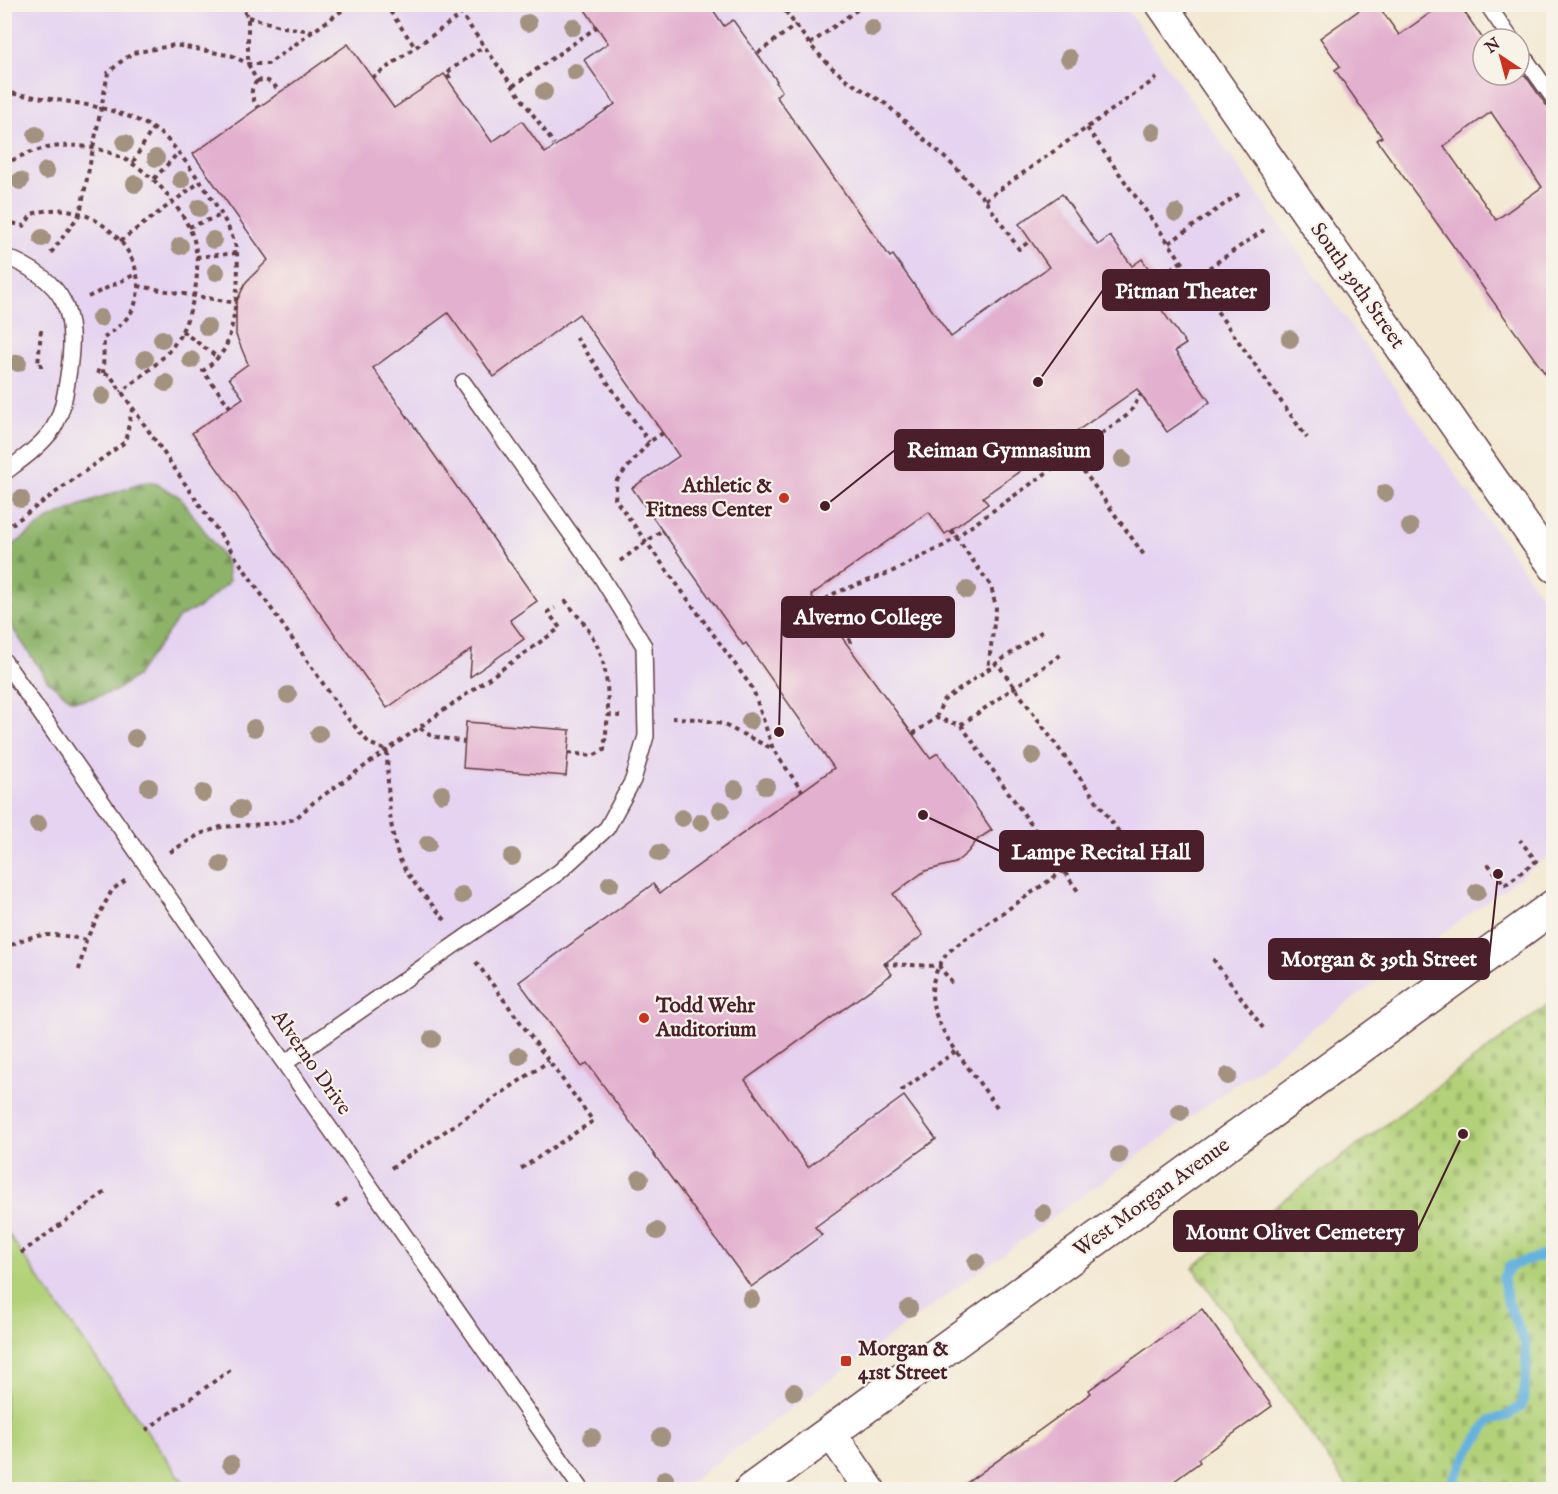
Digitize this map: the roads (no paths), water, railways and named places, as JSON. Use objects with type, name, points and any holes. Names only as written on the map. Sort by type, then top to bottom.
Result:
[{"type":"street","name":"South 39th Street","points":[[1161,4],[1554,567]]},
{"type":"street","name":"West Morgan Avenue","points":[[751,1490],[1554,906]]},
{"type":"street","points":[[830,1432],[870,1490]]},
{"type":"lane","points":[[1487,4],[1503,27]]},
{"type":"lane","points":[[1531,67],[1554,99]]},
{"type":"lane","points":[[4,256],[21,262],[55,288],[67,308],[73,342],[65,398],[59,417],[51,432],[36,449],[4,473]]},
{"type":"lane","points":[[285,1064],[559,872],[607,828],[633,780],[646,736],[644,646],[600,575],[463,382]]},
{"type":"lane","name":"Alverno Drive","points":[[4,661],[582,1490]]},
{"type":"waterway","points":[[1450,1487],[1467,1454],[1490,1420],[1507,1416],[1522,1405],[1527,1370],[1525,1343],[1508,1303],[1503,1278],[1510,1266],[1554,1252]]},
{"type":"place","name":"Pitman Theater","points":[[1038,382]]},
{"type":"place","name":"Athletic & Fitness Center","points":[[784,498]]},
{"type":"place","name":"Reiman Gymnasium","points":[[825,506]]},
{"type":"place","name":"Alverno College","points":[[779,732]]},
{"type":"place","name":"Lampe Recital Hall","points":[[923,815]]},
{"type":"place","name":"Morgan & 39th Street","points":[[1498,874]]},
{"type":"place","name":"Todd Wehr Auditorium","points":[[644,1018]]},
{"type":"place","name":"Mount Olivet Cemetery","points":[[1463,1134]]},
{"type":"place","name":"Morgan & 41st Street","points":[[846,1361]]}]
